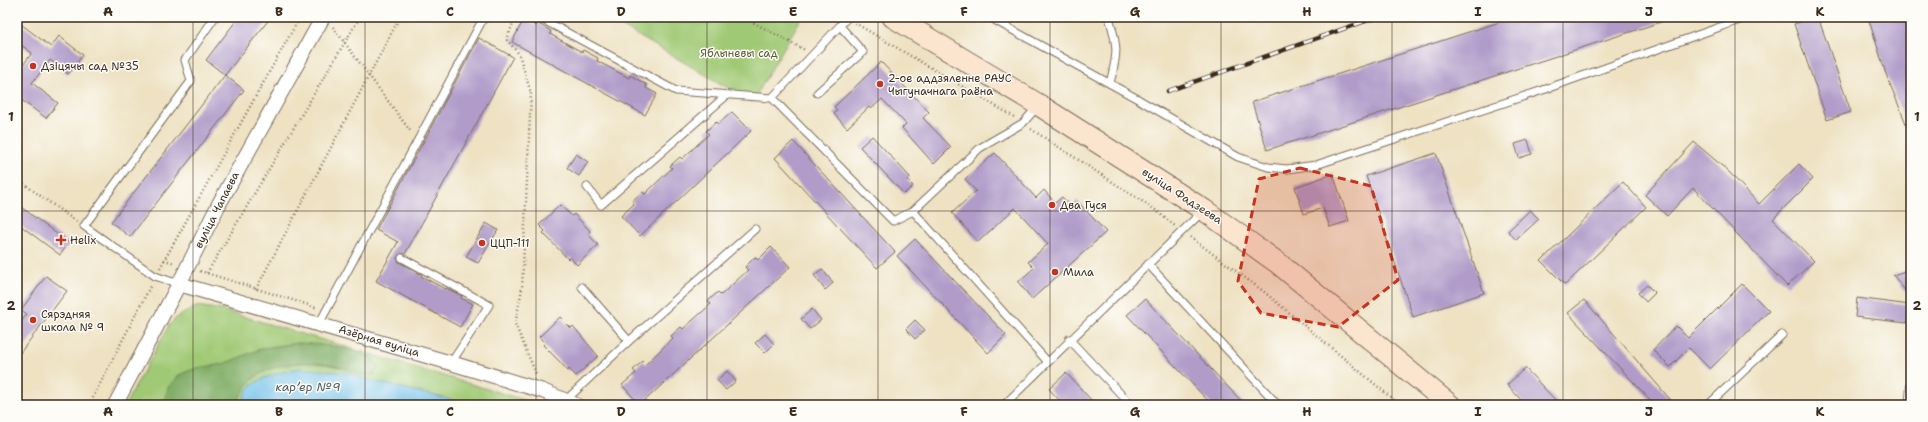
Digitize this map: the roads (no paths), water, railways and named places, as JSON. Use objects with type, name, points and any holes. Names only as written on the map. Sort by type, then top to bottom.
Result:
[{"type":"street","name":"вуліца Фадзеева","points":[[893,17],[1039,105],[1204,210],[1278,264],[1448,404]]},
{"type":"street","name":"вуліца Чапаева","points":[[115,405],[179,284],[219,204],[326,20]]},
{"type":"street","name":"Азёрная вуліца","points":[[179,284],[451,362],[543,391],[571,402]]},
{"type":"lane","points":[[179,284],[156,276],[84,226],[191,82],[185,60],[215,17]]},
{"type":"lane","points":[[319,324],[484,17]]},
{"type":"lane","points":[[538,17],[676,91],[772,98],[893,221],[914,212],[980,148],[1023,123],[1039,105]]},
{"type":"lane","points":[[992,17],[996,21],[1110,83],[1238,157],[1268,167],[1287,169],[1316,165],[1392,140],[1543,90],[1748,17]]},
{"type":"lane","points":[[1109,17],[1116,40],[1117,58],[1110,83]]},
{"type":"lane","points":[[772,98],[848,18]]},
{"type":"lane","points":[[818,93],[862,52],[840,26]]},
{"type":"lane","points":[[587,187],[601,205],[727,95]]},
{"type":"lane","points":[[1004,405],[1069,339],[1204,210]]},
{"type":"lane","points":[[914,212],[1047,361]]},
{"type":"lane","points":[[571,402],[629,340],[755,229]]},
{"type":"lane","points":[[402,258],[490,305],[451,362]]},
{"type":"lane","points":[[1148,264],[1278,405]]},
{"type":"lane","points":[[582,287],[629,340]]},
{"type":"lane","points":[[1708,405],[1782,335]]},
{"type":"lane","points":[[1069,339],[1131,405]]},
{"type":"lane","points":[[1909,405],[1911,380]]},
{"type":"water","name":"карʼер №9","points":[[300,368],[348,373],[377,382],[473,405],[245,405],[244,396],[248,389],[255,383],[273,375]]},
{"type":"railway","points":[[1168,91],[1377,17]]},
{"type":"place","name":"Дзіцячы сад №35","points":[[33,66]]},
{"type":"place","name":"2-ое аддзяленне РАУС Чыгуначнага раёна","points":[[880,84]]},
{"type":"place","name":"Два Гуся","points":[[1052,205]]},
{"type":"place","name":"Helix","points":[[61,240]]},
{"type":"place","name":"ЦЦП-111","points":[[482,243]]},
{"type":"place","name":"Мила","points":[[1055,272]]},
{"type":"place","name":"Сярэдняя школа № 9","points":[[33,320]]},
{"type":"park label","name":"Яблыневы сад","points":[[739,53]]}]
